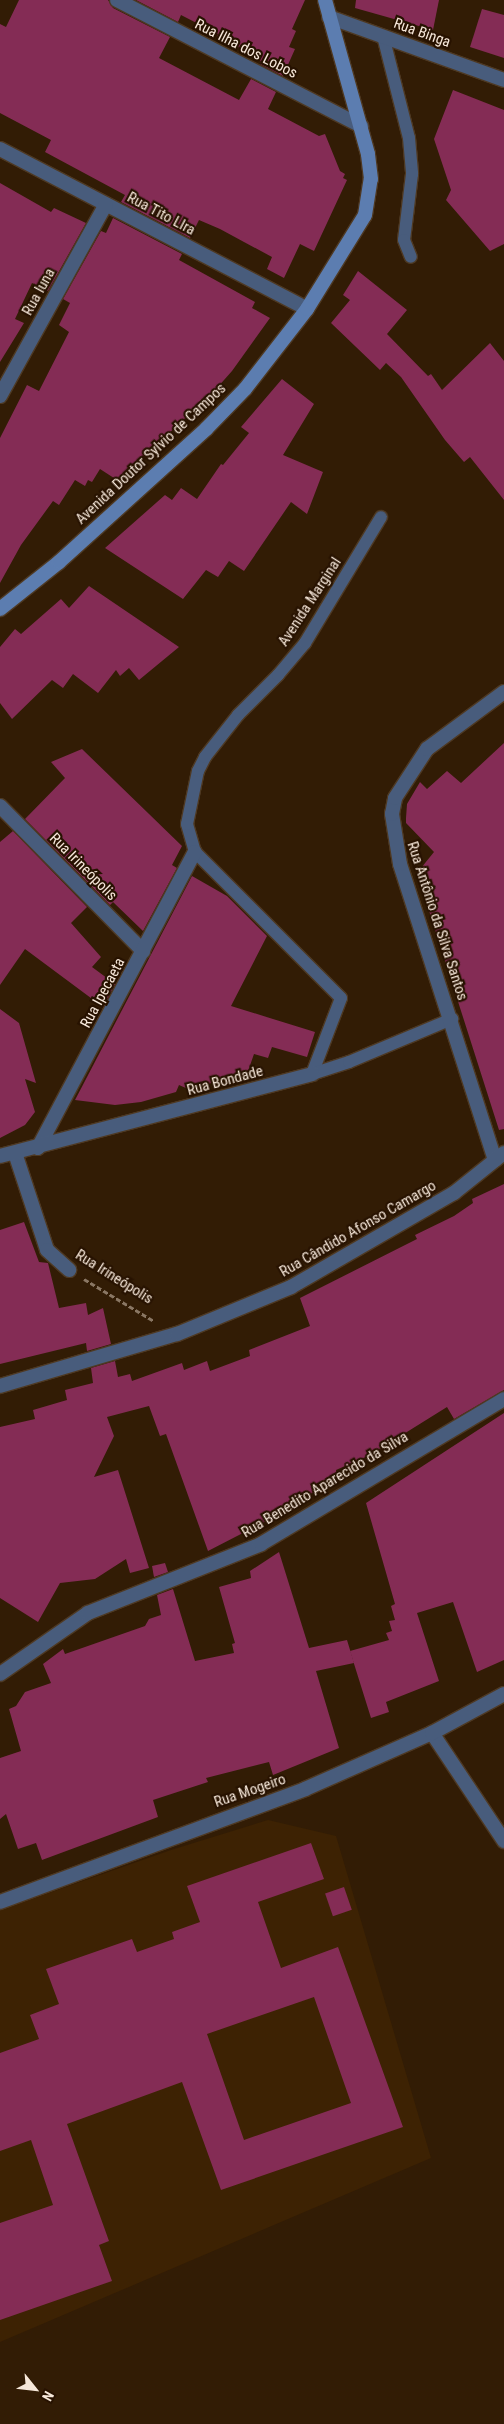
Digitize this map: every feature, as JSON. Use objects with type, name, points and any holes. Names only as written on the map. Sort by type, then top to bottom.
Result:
[{"type":"main road","name":"Avenida Doutor Sylvio de Campos","points":[[0,609],[59,562],[206,429],[245,389],[307,309],[365,215],[371,179],[361,126],[325,0]]},
{"type":"street","name":"Rua Ilha dos Lobos","points":[[117,0],[361,126]]},
{"type":"street","name":"Rua Binga","points":[[329,17],[504,80]]},
{"type":"street","name":"Rua Tito LIra","points":[[0,149],[307,309]]},
{"type":"street","name":"Rua Iuna","points":[[0,396],[106,204]]},
{"type":"street","name":"Rua Antônio da Silva Santos","points":[[500,1156],[468,1080],[452,1019],[400,864],[392,814],[395,798],[427,749],[504,692]]},
{"type":"street","name":"Rua Irineópolis","points":[[0,806],[143,951]]},
{"type":"street","name":"Rua Ipecaeta","points":[[38,1148],[195,852]]},
{"type":"street","name":"Rua Bondade","points":[[0,1156],[38,1148],[312,1074]]},
{"type":"street","name":"Rua Irineópolis","points":[[15,1153],[47,1250],[69,1270]]},
{"type":"street","name":"Rua Cândido Afonso Camargo","points":[[0,1386],[177,1334],[320,1272],[454,1193],[500,1156]]},
{"type":"street","name":"Rua Benedito Aparecido da Silva","points":[[0,1674],[88,1613],[261,1544],[504,1399]]},
{"type":"street","name":"Rua Mogeiro","points":[[0,1902],[305,1790],[432,1733],[504,1694]]},
{"type":"street","points":[[432,1733],[504,1842]]},
{"type":"lane","points":[[383,36],[409,138],[412,174],[404,240],[411,257]]},
{"type":"lane","name":"Avenida Marginal","points":[[195,852],[187,824],[198,771],[215,743],[305,643],[381,518]]},
{"type":"lane","points":[[195,852],[341,998],[312,1074]]},
{"type":"lane","name":"Rua Bondade","points":[[312,1074],[349,1062],[452,1019]]},
{"type":"path","name":"Rua Irineópolis","points":[[69,1270],[177,1334]]},
{"type":"shaded area","points":[[268,1820],[336,1836],[431,2158],[0,2342],[0,1910],[171,1850]]},
{"type":"building","points":[[19,0],[108,0],[113,8],[170,37],[159,58],[239,100],[251,79],[276,92],[268,109],[319,136],[325,134],[340,171],[345,174],[343,178],[347,180],[314,251],[300,244],[284,278],[267,269],[272,257],[220,229],[199,220],[190,238],[121,202],[125,195],[45,152],[51,140],[0,113],[0,24],[6,27]]},
{"type":"building","points":[[136,0],[305,0],[292,29],[296,31],[289,47],[295,49],[283,76],[260,64],[261,61],[255,58],[257,56],[217,37],[218,34],[181,15],[178,22]]},
{"type":"building","points":[[356,0],[439,0],[433,30],[355,8]]},
{"type":"building","points":[[482,9],[504,15],[504,58],[470,47]]},
{"type":"building","points":[[453,90],[504,110],[504,244],[490,251],[446,200],[451,190],[434,139]]},
{"type":"building","points":[[0,183],[51,212],[54,208],[86,223],[48,291],[32,283],[15,319],[24,323],[0,362]]},
{"type":"building","points":[[113,218],[182,254],[179,260],[255,302],[252,308],[270,318],[232,371],[208,398],[117,480],[100,469],[92,482],[88,480],[85,486],[75,480],[59,505],[53,501],[21,545],[0,583],[0,438],[27,385],[39,391],[69,332],[59,325],[70,303],[63,299],[101,231],[106,233]]},
{"type":"building","points":[[358,271],[407,310],[387,334],[428,376],[431,374],[442,390],[490,343],[504,361],[504,500],[470,457],[464,462],[445,440],[401,377],[386,363],[380,370],[331,323],[350,300],[343,295]]},
{"type":"building","points":[[282,379],[314,404],[283,455],[323,472],[307,514],[291,502],[244,571],[229,561],[218,577],[206,570],[183,599],[105,548],[165,495],[172,500],[181,488],[197,499],[221,464],[223,465],[249,433],[241,427]]},
{"type":"building","points":[[89,586],[179,647],[139,680],[129,668],[120,676],[116,670],[98,693],[73,674],[63,688],[52,680],[12,719],[0,703],[0,647],[15,629],[21,634],[61,599],[69,608]]},
{"type":"building","points":[[504,743],[504,1129],[499,1130],[417,873],[434,852],[406,823],[406,818],[407,804],[420,782],[427,789],[447,771],[461,783]]},
{"type":"building","points":[[82,749],[182,846],[172,865],[177,868],[143,931],[113,902],[110,905],[25,819],[65,778],[51,762]]},
{"type":"building","points":[[13,831],[87,907],[71,923],[101,957],[92,967],[115,984],[103,1007],[25,949],[0,985],[0,842]]},
{"type":"building","points":[[192,876],[227,896],[267,936],[231,1006],[315,1032],[307,1057],[272,1047],[268,1058],[254,1054],[247,1074],[188,1089],[179,1085],[176,1092],[141,1102],[115,1105],[75,1100]]},
{"type":"building","points":[[0,1009],[19,1023],[36,1083],[25,1079],[35,1112],[25,1125],[0,1138]]},
{"type":"building","points":[[504,1184],[504,1390],[454,1419],[447,1407],[370,1455],[336,1470],[337,1476],[284,1512],[208,1551],[166,1434],[160,1436],[149,1406],[107,1417],[114,1436],[94,1477],[118,1470],[149,1568],[130,1573],[126,1559],[95,1579],[60,1583],[38,1622],[0,1598],[0,1427],[35,1419],[33,1410],[67,1400],[65,1390],[93,1383],[91,1368],[115,1361],[118,1377],[130,1374],[132,1381],[182,1363],[184,1370],[207,1361],[210,1371],[250,1356],[249,1350],[310,1326],[300,1298],[417,1239],[415,1235],[454,1216],[473,1203],[472,1199]]},
{"type":"building","points":[[24,1222],[39,1262],[48,1263],[59,1308],[86,1303],[88,1315],[103,1308],[111,1344],[87,1351],[86,1343],[0,1364],[0,1230]]},
{"type":"building","points":[[504,1413],[504,1660],[477,1672],[453,1602],[417,1613],[439,1681],[386,1702],[389,1712],[371,1718],[350,1651],[389,1640],[386,1633],[392,1631],[389,1621],[395,1620],[391,1606],[395,1604],[366,1503]]},
{"type":"building","points":[[279,1552],[309,1648],[347,1640],[354,1663],[316,1671],[339,1748],[273,1775],[269,1762],[206,1778],[208,1782],[153,1800],[158,1817],[42,1860],[36,1843],[18,1849],[6,1814],[0,1819],[0,1758],[21,1751],[9,1709],[16,1706],[25,1692],[51,1683],[43,1664],[63,1649],[65,1654],[145,1626],[149,1619],[161,1615],[157,1595],[173,1589],[195,1661],[234,1653],[232,1644],[235,1643],[219,1587],[251,1578],[250,1571]]},
{"type":"building","points":[[165,1563],[168,1572],[154,1577],[152,1566]]},
{"type":"building","points":[[311,1843],[324,1879],[258,1902],[281,1968],[338,1947],[403,2127],[221,2190],[182,2082],[67,2124],[109,2241],[99,2245],[112,2281],[0,2320],[0,2223],[53,2205],[31,2140],[0,2151],[0,2053],[39,2039],[30,2015],[59,2004],[46,1969],[132,1939],[137,1952],[174,1939],[172,1932],[200,1922],[187,1886]],"holes":[[[314,1997],[351,2103],[244,2140],[207,2034]]]},
{"type":"building","points":[[344,1887],[352,1910],[333,1916],[325,1894]]}]
